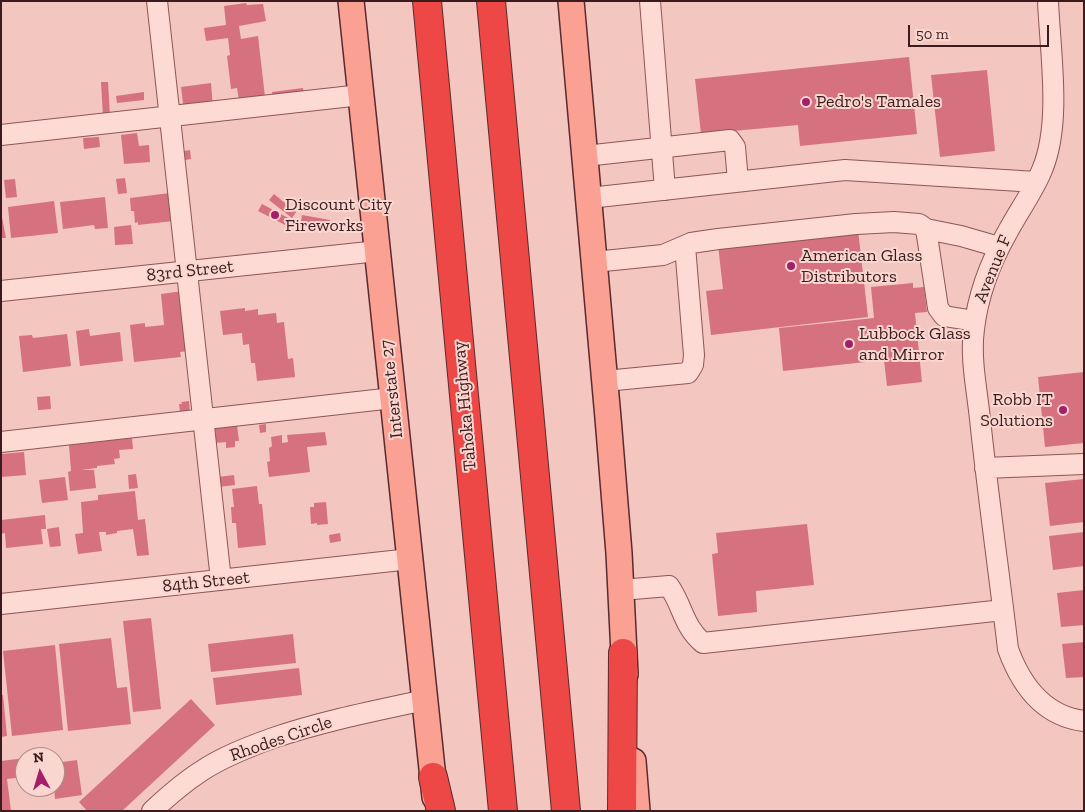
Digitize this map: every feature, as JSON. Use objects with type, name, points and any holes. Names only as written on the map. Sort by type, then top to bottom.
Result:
[{"type":"highway","name":"Tahoka Highway","points":[[427,1],[503,811]]},
{"type":"highway","points":[[491,1],[566,811]]},
{"type":"highway","points":[[622,811],[623,653]]},
{"type":"highway","points":[[433,777],[441,811]]},
{"type":"main road","name":"Interstate 27","points":[[351,1],[433,777]]},
{"type":"main road","points":[[571,1],[605,381],[623,653],[637,811]]},
{"type":"main road","points":[[433,777],[436,811]]},
{"type":"street","points":[[157,1],[221,580]]},
{"type":"street","points":[[650,1],[665,190]]},
{"type":"street","name":"Avenue F","points":[[1048,1],[1053,105],[1052,137],[1042,170],[1000,247],[984,284],[973,331],[974,356],[985,468],[1008,649],[1013,664],[1025,686],[1042,703],[1059,715],[1084,721]]},
{"type":"street","points":[[1,135],[361,95]]},
{"type":"street","points":[[585,156],[730,140],[735,147],[738,181]]},
{"type":"street","points":[[589,198],[845,170],[1036,182]]},
{"type":"street","points":[[594,262],[663,255],[691,243],[718,239],[856,224],[894,222],[919,224],[926,229],[1000,247]]},
{"type":"street","points":[[926,229],[938,308],[944,316],[975,321]]},
{"type":"street","points":[[605,381],[688,373],[693,365],[694,355],[685,246]]},
{"type":"street","name":"83rd Street","points":[[1,291],[378,251]]},
{"type":"street","points":[[1,442],[393,398]]},
{"type":"street","points":[[985,468],[1084,464]]},
{"type":"street","name":"84th Street","points":[[1,604],[410,560]]},
{"type":"street","points":[[620,590],[669,586],[692,633],[703,643],[1003,610]]},
{"type":"street","name":"Rhodes Circle","points":[[152,811],[166,797],[200,771],[229,755],[297,730],[351,715],[425,700]]},
{"type":"building","points":[[246,3],[247,5],[263,4],[266,21],[239,26],[241,39],[258,36],[265,97],[239,100],[237,88],[231,89],[227,56],[230,55],[228,38],[206,41],[204,28],[226,25],[224,6]]},
{"type":"building","name":"Pedro's Tamales","points":[[909,57],[917,134],[800,146],[798,125],[701,134],[695,79]]},
{"type":"building","points":[[987,70],[995,151],[940,157],[931,75]]},
{"type":"building","points":[[101,82],[108,82],[110,116],[103,117]]},
{"type":"building","points":[[211,83],[213,108],[184,111],[181,87]]},
{"type":"building","points":[[303,88],[304,94],[273,98],[272,92]]},
{"type":"building","points":[[144,92],[144,100],[117,103],[116,96]]},
{"type":"building","points":[[137,133],[139,146],[149,145],[150,162],[124,164],[121,135]]},
{"type":"building","points":[[99,137],[100,147],[84,149],[83,138]]},
{"type":"building","points":[[190,150],[191,159],[185,160],[184,151]]},
{"type":"building","points":[[125,178],[127,193],[118,194],[116,179]]},
{"type":"building","points":[[15,179],[17,197],[6,198],[4,180]]},
{"type":"building","points":[[170,193],[173,221],[138,225],[138,222],[135,223],[134,211],[131,211],[130,198]]},
{"type":"building","name":"Discount City Fireworks","points":[[274,194],[296,212],[292,218],[269,200]]},
{"type":"building","points":[[105,197],[108,228],[95,229],[94,225],[63,229],[60,202]]},
{"type":"building","points":[[54,201],[58,233],[11,238],[8,207]]},
{"type":"building","name":"Discount City Fireworks","points":[[262,204],[292,220],[289,227],[258,211]]},
{"type":"building","points":[[1,212],[6,238],[1,238]]},
{"type":"building","name":"Discount City Fireworks","points":[[302,215],[330,220],[329,227],[301,222]]},
{"type":"building","points":[[131,225],[133,244],[115,245],[114,227]]},
{"type":"building","name":"American Glass Distributors","points":[[858,230],[868,317],[711,335],[706,291],[723,289],[718,245]]},
{"type":"building","name":"Lubbock Glass and Mirror","points":[[913,283],[913,288],[924,287],[927,312],[915,313],[922,382],[887,386],[884,360],[783,371],[779,328],[874,318],[871,287]]},
{"type":"building","points":[[183,291],[189,351],[180,352],[181,357],[134,362],[130,325],[145,323],[145,327],[164,325],[161,294]]},
{"type":"building","points":[[245,308],[245,311],[258,309],[258,315],[276,313],[277,323],[284,322],[288,359],[293,358],[295,377],[257,381],[255,363],[251,363],[249,344],[243,345],[242,333],[223,335],[220,311]]},
{"type":"building","points":[[89,329],[90,336],[120,332],[123,361],[80,366],[76,331]]},
{"type":"building","points":[[67,334],[71,366],[23,372],[19,336],[32,335],[33,338]]},
{"type":"building","name":"Robb IT Solutions","points":[[1084,372],[1084,443],[1045,447],[1038,377]]},
{"type":"building","points":[[50,396],[51,409],[38,410],[37,397]]},
{"type":"building","points":[[189,401],[190,413],[180,412],[179,404]]},
{"type":"building","points":[[266,424],[266,432],[260,433],[259,425]]},
{"type":"building","points":[[237,425],[239,441],[235,441],[235,447],[226,448],[226,442],[216,443],[215,427]]},
{"type":"building","points":[[325,432],[327,445],[307,447],[310,472],[269,477],[267,462],[270,461],[269,448],[272,446],[271,437],[282,435],[282,443],[288,442],[287,435]]},
{"type":"building","points":[[132,438],[133,449],[119,450],[120,458],[114,459],[115,464],[81,470],[94,470],[96,488],[70,491],[68,472],[71,471],[69,445]]},
{"type":"building","points":[[24,452],[26,475],[1,477],[1,454]]},
{"type":"building","points":[[136,474],[138,488],[129,489],[128,475]]},
{"type":"building","points":[[234,475],[235,485],[219,487],[218,477]]},
{"type":"building","points":[[65,477],[68,500],[42,503],[39,480]]},
{"type":"building","points":[[1084,479],[1084,522],[1050,526],[1045,483]]},
{"type":"building","points":[[257,486],[259,504],[262,504],[266,545],[238,548],[236,523],[232,523],[231,507],[234,507],[232,489]]},
{"type":"building","points":[[135,491],[138,520],[145,519],[149,555],[137,556],[133,529],[117,531],[117,533],[106,535],[106,532],[99,532],[102,551],[78,554],[75,534],[83,533],[81,502],[98,500],[98,495]]},
{"type":"building","points":[[326,502],[328,524],[311,524],[310,507],[314,507],[314,503]]},
{"type":"building","points":[[45,515],[46,529],[41,529],[43,544],[6,548],[5,533],[1,534],[1,520]]},
{"type":"building","points":[[807,524],[814,585],[756,591],[757,612],[718,616],[712,554],[718,553],[716,533]]},
{"type":"building","points":[[59,527],[61,546],[50,547],[47,529]]},
{"type":"building","points":[[1084,532],[1084,566],[1053,570],[1049,536]]},
{"type":"building","points":[[340,533],[341,541],[330,543],[329,535]]},
{"type":"building","points":[[1084,590],[1084,625],[1061,627],[1057,593]]},
{"type":"building","points":[[151,618],[161,709],[133,712],[123,621]]},
{"type":"building","points":[[293,634],[296,663],[211,672],[208,644]]},
{"type":"building","points":[[111,638],[117,688],[127,687],[131,724],[68,731],[59,644]]},
{"type":"building","points":[[1084,642],[1084,677],[1066,678],[1062,644]]},
{"type":"building","points":[[55,645],[63,730],[12,736],[3,651]]},
{"type":"building","points":[[299,668],[302,695],[216,705],[213,678]]},
{"type":"building","points":[[1,695],[3,695],[7,736],[1,737]]},
{"type":"building","points":[[191,699],[215,725],[122,811],[87,811],[79,802]]},
{"type":"building","points":[[15,759],[15,778],[7,779],[11,811],[1,811],[1,761]]},
{"type":"building","points":[[77,760],[82,795],[55,799],[55,797],[65,797],[65,762]]},
{"type":"place","name":"Pedro's Tamales","points":[[806,102]]},
{"type":"place","name":"Discount City Fireworks","points":[[275,215]]},
{"type":"place","name":"American Glass Distributors","points":[[791,266]]},
{"type":"place","name":"Lubbock Glass and Mirror","points":[[849,344]]},
{"type":"place","name":"Robb IT Solutions","points":[[1063,410]]}]
